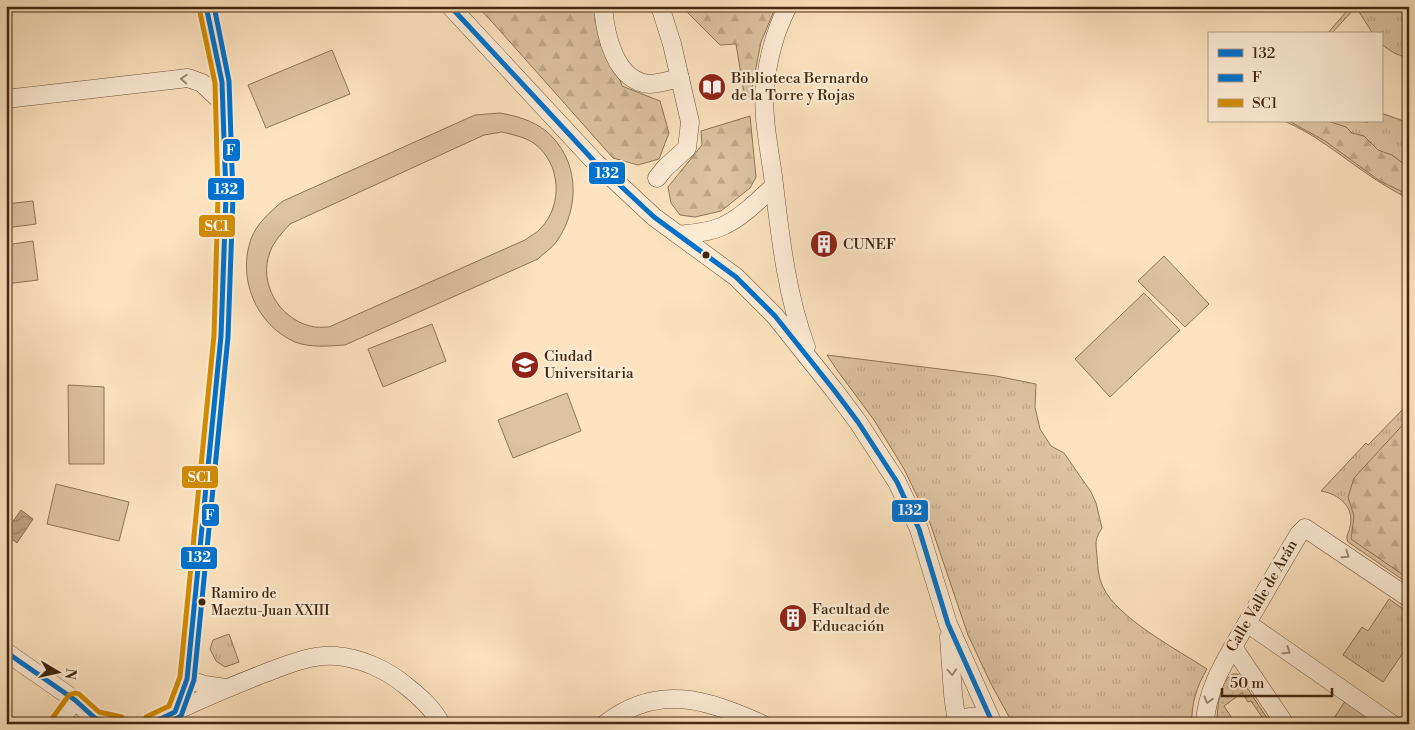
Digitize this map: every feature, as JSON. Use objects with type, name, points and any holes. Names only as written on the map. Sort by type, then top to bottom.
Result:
[{"type":"street","points":[[177,718],[187,679],[222,336],[226,196],[222,82],[206,6]]},
{"type":"street","points":[[450,6],[594,161],[654,217],[736,277],[775,316],[834,390],[897,482],[919,529],[948,624],[992,724]]},
{"type":"street","points":[[603,6],[604,22],[611,48],[620,64],[631,77],[639,82],[651,84],[680,78]]},
{"type":"street","points":[[657,178],[677,157],[676,145],[679,122],[687,107],[660,6]]},
{"type":"street","points":[[788,6],[770,54],[765,88],[766,126],[786,274],[800,330],[812,364]]},
{"type":"street","points":[[6,99],[188,78],[202,83],[223,103]]},
{"type":"street","points":[[679,235],[724,226],[747,210],[774,186]]},
{"type":"street","name":"Calle Valle de Arán","points":[[1205,724],[1212,686],[1299,534],[1305,528],[1409,598]]},
{"type":"street","points":[[1247,623],[1392,724]]},
{"type":"street","points":[[948,624],[956,723],[969,716],[977,717],[992,724]]},
{"type":"street","points":[[1233,647],[1285,724]]},
{"type":"street","points":[[6,652],[75,700],[98,722],[122,724]]},
{"type":"street","points":[[149,724],[177,718],[226,688],[297,661],[325,656],[338,656],[360,661],[396,678],[418,695],[436,713],[441,724]]},
{"type":"street","points":[[187,679],[205,685],[226,688]]},
{"type":"street","points":[[605,724],[616,715],[645,702],[677,698],[719,706],[762,724]]},
{"type":"street","points":[[57,724],[75,700]]},
{"type":"green space","points":[[477,6],[595,6],[622,86],[660,101],[669,133],[659,159],[638,165],[613,158]]},
{"type":"green space","points":[[681,6],[776,6],[761,42],[750,98],[744,93],[736,44],[720,45]]},
{"type":"green space","points":[[1351,6],[1409,6],[1409,57],[1397,54],[1382,45],[1382,32],[1372,32],[1356,7],[1333,32],[1329,32]]},
{"type":"green space","points":[[332,50],[350,94],[266,128],[248,85]]},
{"type":"green space","points":[[500,113],[530,121],[546,131],[557,142],[565,155],[573,183],[573,198],[565,227],[553,246],[538,259],[345,345],[320,346],[301,344],[281,334],[270,324],[260,312],[253,299],[246,269],[251,239],[260,223],[283,201],[475,115]],"holes":[[[502,132],[523,138],[535,144],[544,152],[550,162],[554,173],[556,197],[548,219],[538,231],[525,240],[329,327],[312,327],[299,322],[289,315],[274,298],[269,287],[267,264],[270,252],[278,237],[290,224],[484,135]]]},
{"type":"green space","points":[[1382,113],[1409,123],[1409,199],[1392,190],[1316,138],[1286,122],[1382,122]]},
{"type":"green space","points":[[750,116],[756,177],[750,188],[721,211],[695,217],[680,215],[671,203],[668,187],[702,145],[701,131]]},
{"type":"green space","points":[[1291,122],[1331,122],[1346,127],[1352,133],[1364,136],[1378,150],[1392,155],[1409,168],[1409,195],[1380,181],[1325,141]]},
{"type":"green space","points":[[33,201],[36,224],[6,228],[6,204]]},
{"type":"green space","points":[[33,241],[38,280],[6,284],[6,245]]},
{"type":"green space","points":[[1164,256],[1209,304],[1185,327],[1138,281]]},
{"type":"green space","points":[[1144,293],[1180,330],[1110,397],[1075,359]]},
{"type":"green space","points":[[432,324],[446,361],[383,387],[368,349]]},
{"type":"green space","points":[[827,355],[996,376],[1036,384],[1035,407],[1040,429],[1051,446],[1064,453],[1091,492],[1096,503],[1102,528],[1096,545],[1098,572],[1103,587],[1110,599],[1134,622],[1207,669],[1195,695],[1192,724],[1013,724],[991,684],[968,635],[930,523],[904,469],[874,420]]},
{"type":"green space","points":[[68,385],[104,387],[104,464],[69,464]]},
{"type":"green space","points":[[567,393],[581,431],[513,458],[498,420]]},
{"type":"green space","points":[[1409,403],[1409,584],[1348,542],[1347,536],[1351,520],[1348,508],[1339,498],[1321,491],[1366,443],[1368,445]]},
{"type":"green space","points":[[1409,418],[1409,579],[1351,539],[1354,516],[1348,497],[1354,478]]},
{"type":"green space","points":[[56,484],[129,502],[119,541],[47,524]]},
{"type":"green space","points":[[1389,599],[1409,613],[1409,644],[1383,682],[1343,655],[1362,627],[1368,631]]},
{"type":"green space","points":[[229,634],[239,662],[225,667],[216,661],[210,649],[213,640]]},
{"type":"green space","points":[[1238,674],[1271,724],[1263,724],[1264,720],[1251,701],[1248,702],[1242,693],[1224,706],[1236,724],[1217,724],[1218,704],[1222,689],[1228,677]]},
{"type":"green space","points":[[1346,700],[1373,718],[1369,724],[1330,724]]},
{"type":"water","points":[[21,510],[33,519],[17,543],[6,535],[6,531]]},
{"type":"transit line","name":"132","points":[[150,724],[175,712],[187,679],[221,336],[226,196],[222,82],[206,6]]},
{"type":"transit line","name":"F","points":[[167,724],[181,716],[194,680],[228,337],[233,196],[229,81],[214,6]]},
{"type":"transit line","name":"132","points":[[450,6],[594,161],[654,217],[736,277],[775,316],[834,390],[858,422],[897,482],[919,529],[948,624],[993,724]]},
{"type":"transit line","name":"SC1","points":[[146,717],[169,706],[180,677],[214,335],[218,196],[215,83],[199,8]]},
{"type":"transit line","name":"132","points":[[6,652],[75,700],[96,719],[120,724]]},
{"type":"transit line","name":"SC1","points":[[51,720],[69,695],[75,693],[79,694],[99,712],[122,717]]},
{"type":"place","name":"Biblioteca Bernardo de la Torre y Rojas","points":[[712,87]]},
{"type":"place","name":"CUNEF","points":[[824,244]]},
{"type":"place","name":"Ciudad Universitaria","points":[[525,365]]},
{"type":"place","name":"Ramiro de Maeztu-Juan XXIII","points":[[202,602]]},
{"type":"place","name":"Facultad de Educación","points":[[793,618]]}]
